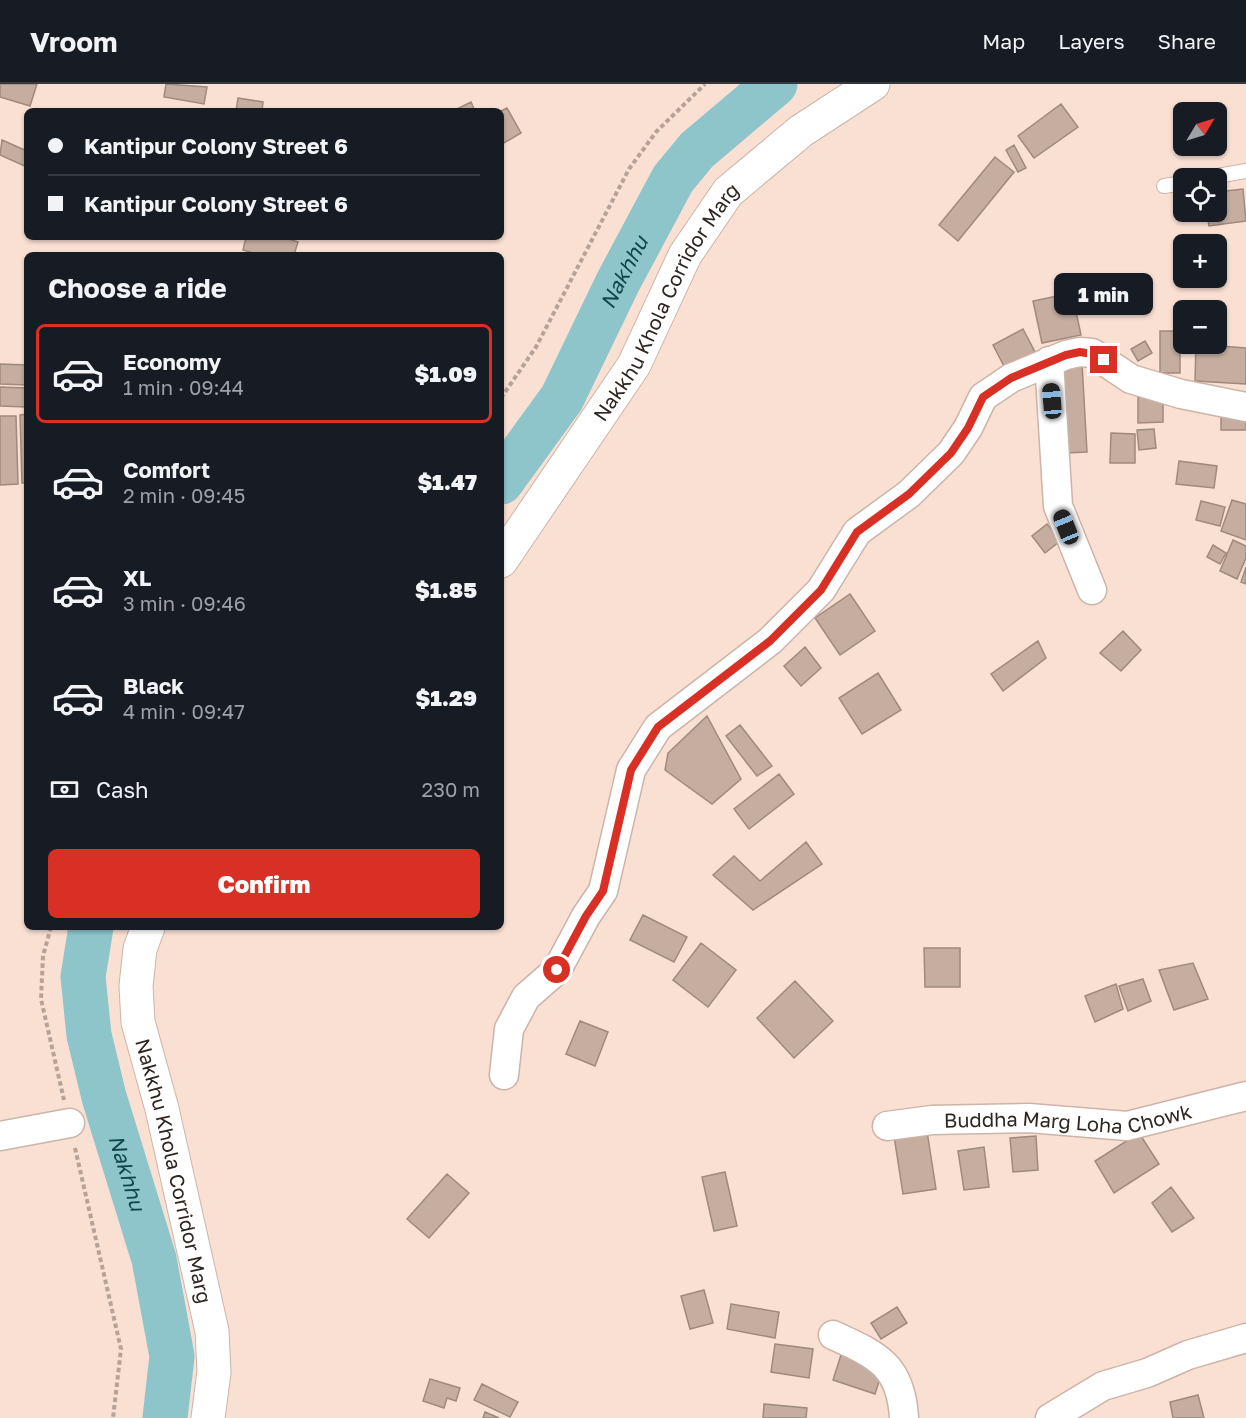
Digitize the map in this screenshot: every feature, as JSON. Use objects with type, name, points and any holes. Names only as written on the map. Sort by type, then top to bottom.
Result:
[{"type":"street","name":"Nakkhu Khola Corridor Marg","points":[[504,557],[602,416],[634,365],[685,255],[728,192],[801,131],[873,84]]},
{"type":"street","points":[[504,1075],[509,1029],[526,997],[557,970],[586,916],[603,891],[631,770],[658,727],[770,641],[821,590],[857,532],[909,494],[951,453],[968,428],[983,397],[1011,378],[1080,352],[1092,354],[1131,379],[1181,394],[1246,407]]},
{"type":"street","points":[[1049,362],[1058,506],[1092,590]]},
{"type":"street","name":"Nakkhu Khola Corridor Marg","points":[[147,930],[140,949],[136,986],[138,1022],[162,1109],[212,1331],[214,1372],[208,1418]]},
{"type":"street","name":"Buddha Marg Loha Chowk","points":[[887,1126],[932,1120],[1029,1118],[1127,1126],[1246,1096]]},
{"type":"street","points":[[0,1136],[70,1124]]},
{"type":"street","points":[[833,1335],[868,1351],[886,1365],[898,1382],[904,1418]]},
{"type":"street","points":[[1050,1418],[1103,1386],[1148,1373],[1188,1355],[1246,1338]]},
{"type":"lane","points":[[1227,174],[1246,171]]},
{"type":"lane","points":[[1164,186],[1173,185]]},
{"type":"path","points":[[504,394],[536,347],[629,169],[656,132],[705,84]]},
{"type":"path","points":[[50,930],[43,956],[41,999],[121,1349],[113,1418]]},
{"type":"building","points":[[0,84],[37,84],[30,106],[0,97]]},
{"type":"building","points":[[166,84],[207,87],[204,104],[164,97]]},
{"type":"building","points":[[238,98],[263,102],[262,108],[236,108]]},
{"type":"building","points":[[471,102],[474,108],[459,108]]},
{"type":"building","points":[[1061,104],[1078,127],[1034,158],[1018,136]]},
{"type":"building","points":[[507,108],[521,133],[504,143],[504,110]]},
{"type":"building","points":[[2,140],[24,150],[24,166],[0,155]]},
{"type":"building","points":[[1014,145],[1026,168],[1018,172],[1006,150]]},
{"type":"building","points":[[995,157],[1014,172],[958,241],[939,225]]},
{"type":"building","points":[[1243,189],[1246,221],[1209,226],[1208,222],[1227,222],[1227,191]]},
{"type":"building","points":[[245,240],[298,242],[295,252],[243,250]]},
{"type":"building","points":[[1072,293],[1081,335],[1042,343],[1033,301]]},
{"type":"building","points":[[1023,329],[1035,352],[1005,368],[993,345]]},
{"type":"building","points":[[1160,331],[1173,331],[1173,354],[1180,354],[1180,373],[1160,373]]},
{"type":"building","points":[[1145,341],[1152,353],[1138,361],[1131,349]]},
{"type":"building","points":[[1227,346],[1246,348],[1246,384],[1195,381],[1196,354],[1227,354]]},
{"type":"building","points":[[1082,363],[1087,452],[1065,453],[1061,364]]},
{"type":"building","points":[[0,364],[24,365],[24,385],[0,384]]},
{"type":"building","points":[[0,387],[24,388],[24,407],[0,406]]},
{"type":"building","points":[[1163,393],[1163,422],[1138,423],[1138,394]]},
{"type":"building","points":[[1221,411],[1246,411],[1246,430],[1221,430]]},
{"type":"building","points":[[24,414],[24,483],[22,483],[20,415]]},
{"type":"building","points":[[0,416],[16,416],[18,484],[0,485]]},
{"type":"building","points":[[1154,429],[1156,448],[1139,450],[1137,430]]},
{"type":"building","points":[[1111,433],[1135,434],[1135,463],[1110,463]]},
{"type":"building","points":[[1179,461],[1217,466],[1214,488],[1176,484]]},
{"type":"building","points":[[1232,500],[1246,504],[1246,540],[1221,531]]},
{"type":"building","points":[[1201,501],[1225,507],[1220,526],[1196,520]]},
{"type":"building","points":[[1047,524],[1060,541],[1045,553],[1032,536]]},
{"type":"building","points":[[1233,540],[1246,546],[1246,558],[1237,579],[1220,571]]},
{"type":"building","points":[[1213,545],[1226,553],[1220,564],[1207,557]]},
{"type":"building","points":[[1246,567],[1246,584],[1241,582]]},
{"type":"building","points":[[850,594],[875,631],[840,655],[815,618]]},
{"type":"building","points":[[1123,631],[1141,650],[1121,671],[1100,653]]},
{"type":"building","points":[[1038,641],[1046,658],[1003,691],[991,674]]},
{"type":"building","points":[[805,647],[821,668],[801,686],[784,666]]},
{"type":"building","points":[[878,673],[901,710],[862,734],[839,698]]},
{"type":"building","points":[[707,716],[741,779],[712,804],[665,770],[668,753]]},
{"type":"building","points":[[740,725],[772,766],[757,776],[726,736]]},
{"type":"building","points":[[779,774],[794,794],[749,829],[734,809]]},
{"type":"building","points":[[806,842],[822,864],[753,910],[713,875],[734,856],[760,881]]},
{"type":"building","points":[[643,915],[687,937],[674,962],[630,940]]},
{"type":"building","points":[[701,943],[736,970],[708,1007],[673,980]]},
{"type":"building","points":[[924,948],[960,948],[960,987],[925,987]]},
{"type":"building","points":[[1193,963],[1208,999],[1174,1010],[1159,970]]},
{"type":"building","points":[[1143,979],[1151,1001],[1128,1011],[1119,986]]},
{"type":"building","points":[[795,981],[833,1021],[794,1058],[757,1018]]},
{"type":"building","points":[[1116,984],[1123,1009],[1095,1022],[1085,996]]},
{"type":"building","points":[[580,1021],[608,1032],[595,1066],[566,1054]]},
{"type":"building","points":[[927,1131],[936,1189],[903,1194],[894,1136]]},
{"type":"building","points":[[1139,1133],[1159,1164],[1114,1193],[1095,1161]]},
{"type":"building","points":[[1036,1136],[1038,1170],[1013,1172],[1010,1138]]},
{"type":"building","points":[[984,1147],[989,1187],[964,1190],[958,1151]]},
{"type":"building","points":[[725,1172],[737,1226],[714,1231],[702,1177]]},
{"type":"building","points":[[447,1174],[469,1193],[429,1238],[407,1219]]},
{"type":"building","points":[[1171,1187],[1194,1218],[1172,1232],[1152,1203]]},
{"type":"building","points":[[704,1290],[713,1323],[690,1329],[681,1296]]},
{"type":"building","points":[[731,1304],[779,1312],[775,1338],[727,1329]]},
{"type":"building","points":[[897,1307],[907,1323],[881,1339],[871,1323]]},
{"type":"building","points":[[775,1344],[813,1349],[809,1378],[771,1372]]},
{"type":"building","points":[[841,1355],[883,1369],[875,1394],[833,1380]]},
{"type":"building","points":[[430,1379],[460,1388],[456,1401],[447,1398],[444,1408],[423,1401]]},
{"type":"building","points":[[482,1384],[518,1402],[510,1417],[474,1400]]},
{"type":"building","points":[[1198,1395],[1204,1418],[1173,1418],[1170,1402]]},
{"type":"building","points":[[764,1404],[807,1408],[806,1418],[763,1418]]},
{"type":"building","points":[[485,1412],[499,1418],[483,1418]]},
{"type":"waterway","name":"Nakhhu","points":[[504,478],[562,398],[618,282],[673,179],[697,150],[775,84]]},
{"type":"waterway","name":"Nakhhu","points":[[91,930],[83,977],[89,1035],[104,1097],[154,1259],[172,1356],[165,1418]]},
{"type":"route","points":[[557,970],[586,916],[603,891],[631,770],[658,727],[770,641],[821,590],[857,532],[909,494],[951,453],[968,428],[983,397],[1011,378],[1066,355],[1080,352],[1092,354],[1104,360]]}]
